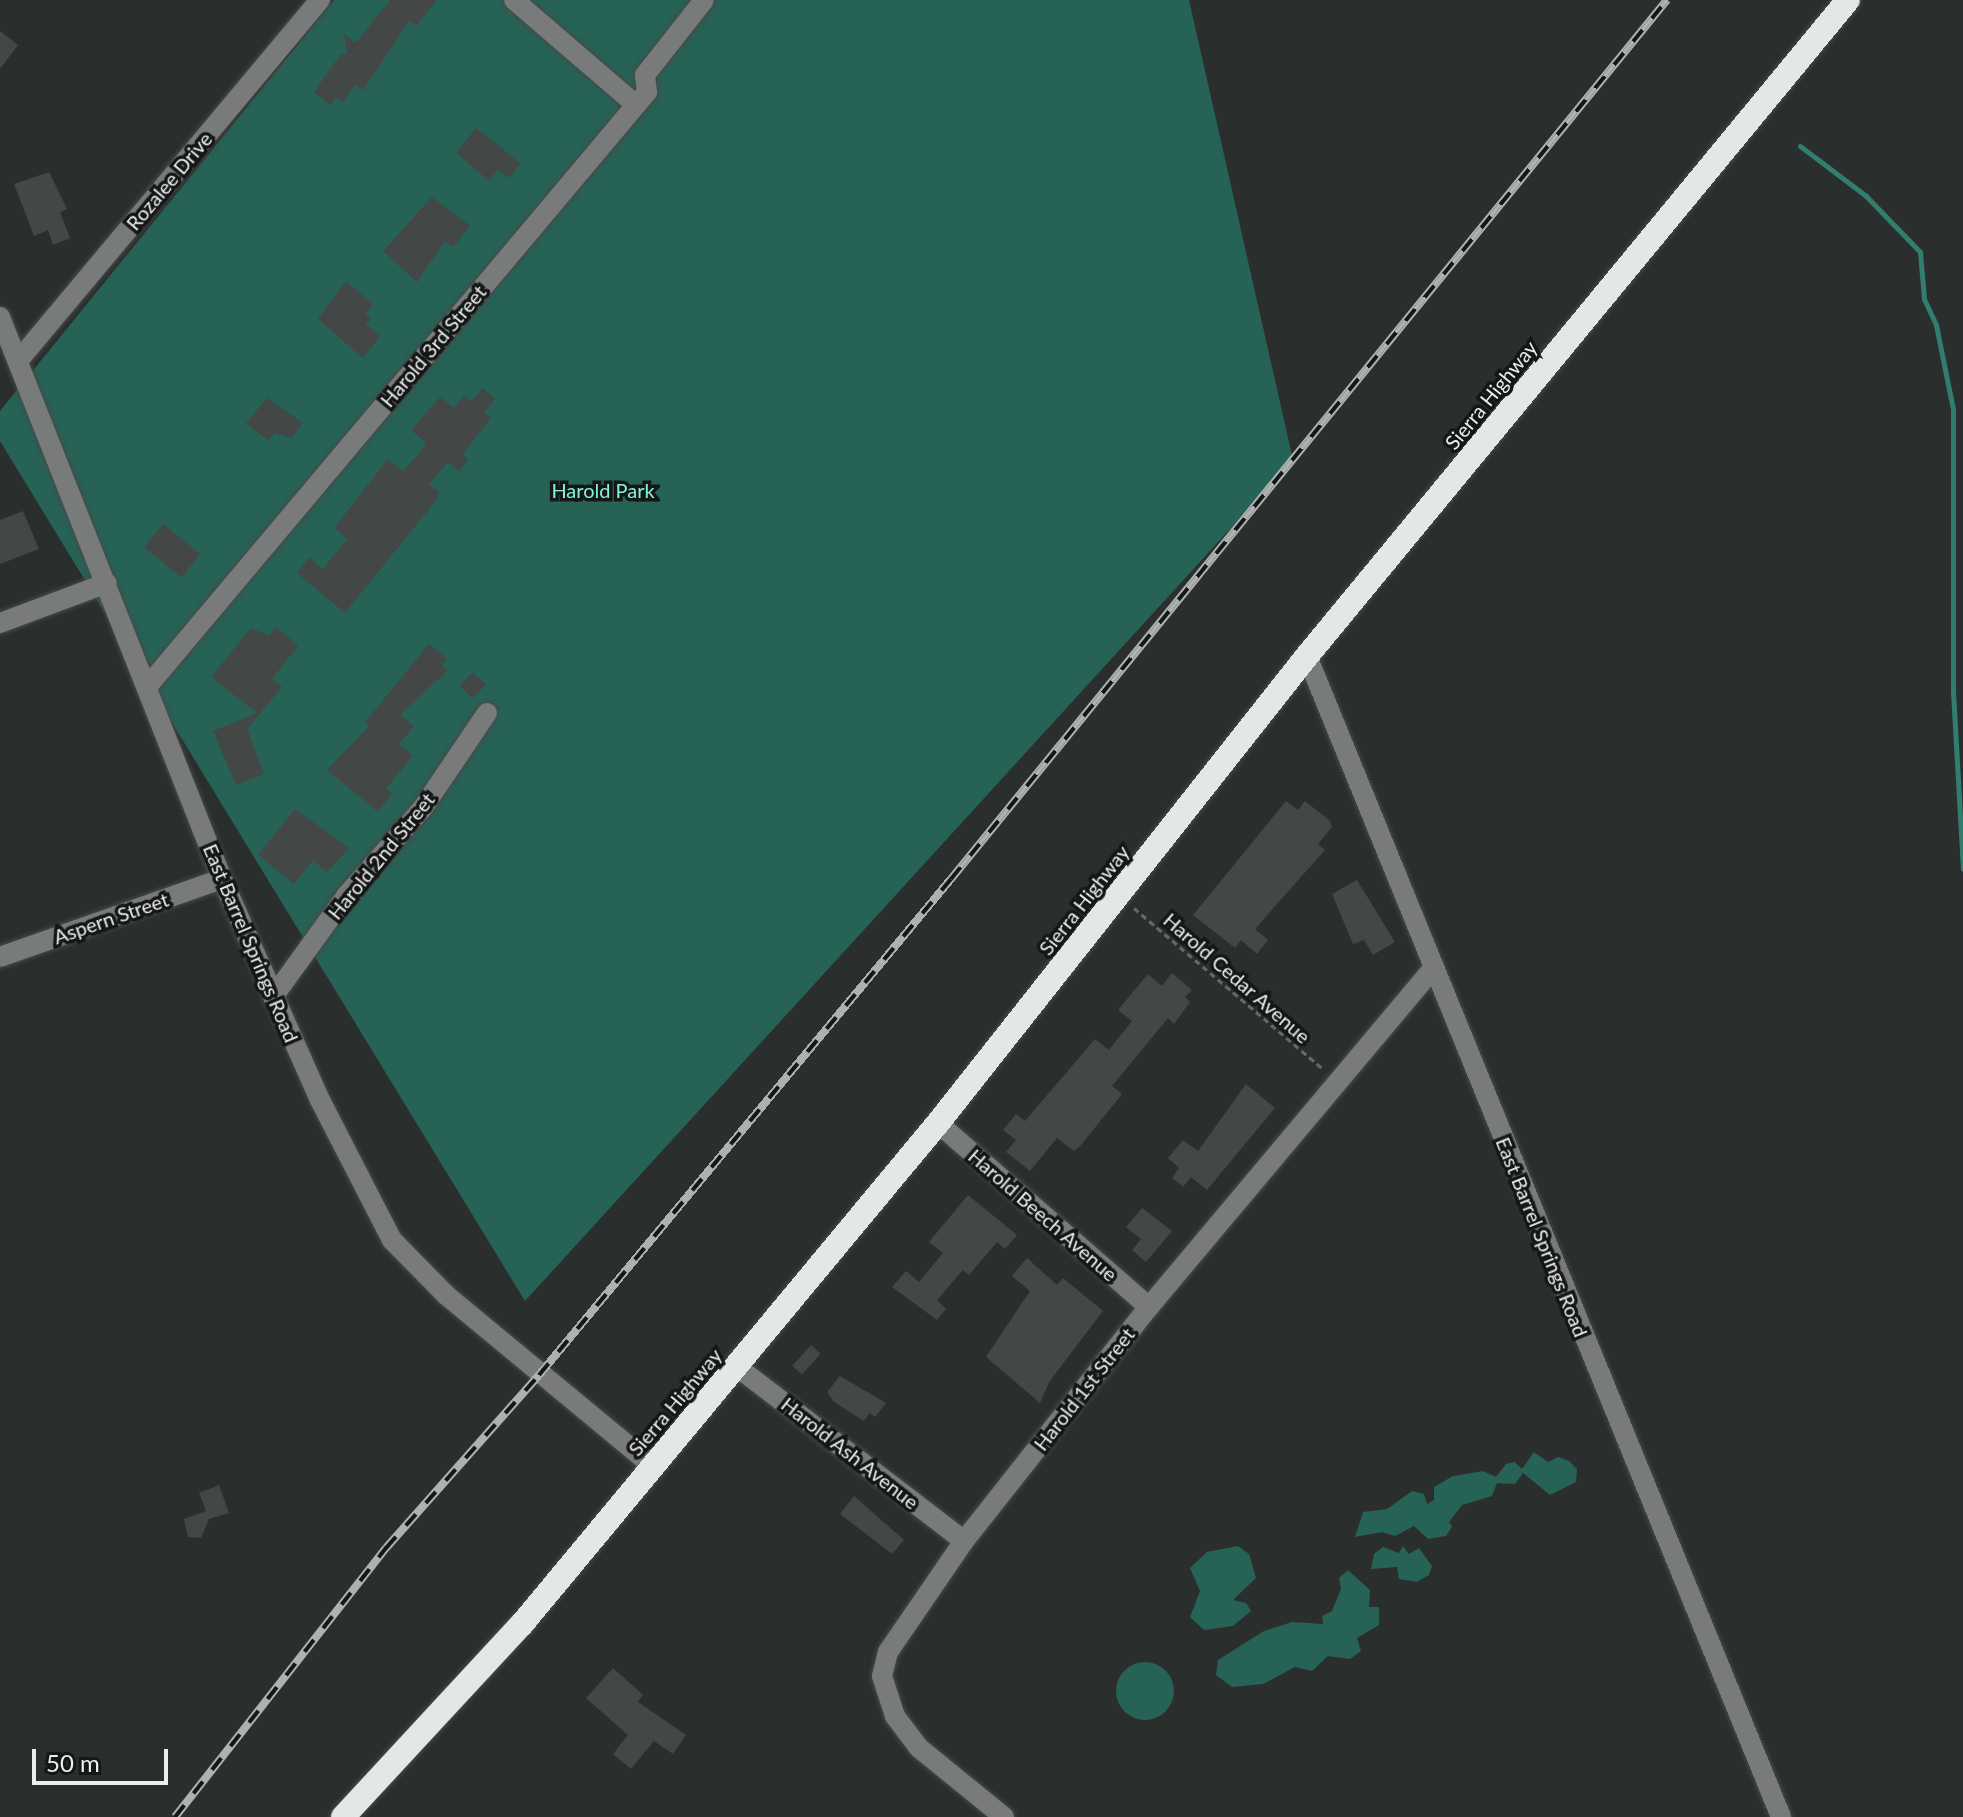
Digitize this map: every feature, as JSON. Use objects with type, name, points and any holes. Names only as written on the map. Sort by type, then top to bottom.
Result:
[{"type":"highway","name":"Sierra Highway","points":[[343,1817],[522,1624],[938,1123],[1307,656],[1848,0]]},
{"type":"street","name":"Rozalee Drive","points":[[18,361],[320,0]]},
{"type":"street","points":[[514,0],[636,105]]},
{"type":"street","name":"Harold 3rd Street","points":[[147,687],[647,92],[645,75],[704,0]]},
{"type":"street","name":"East Barrel Springs Road","points":[[0,317],[222,879],[273,997],[392,1240],[446,1295],[653,1466]]},
{"type":"street","points":[[0,623],[107,583]]},
{"type":"street","name":"East Barrel Springs Road","points":[[1307,656],[1432,970],[1781,1817]]},
{"type":"street","name":"Harold 2nd Street","points":[[273,997],[346,896],[422,809],[487,713]]},
{"type":"street","name":"Aspern Street","points":[[0,957],[222,879]]},
{"type":"street","name":"Harold 1st Street","points":[[1004,1817],[919,1748],[895,1716],[882,1676],[888,1652],[964,1541],[1149,1307],[1432,970]]},
{"type":"street","name":"Harold Beech Avenue","points":[[938,1123],[1149,1307]]},
{"type":"street","name":"Harold Ash Avenue","points":[[736,1366],[964,1541]]},
{"type":"path","name":"Harold Cedar Avenue","points":[[1118,895],[1338,1082]]},
{"type":"green space","name":"Harold Park","points":[[334,0],[1189,0],[1293,460],[525,1301],[0,441],[0,411]]},
{"type":"green space","points":[[1534,1452],[1548,1462],[1558,1457],[1569,1461],[1577,1469],[1576,1482],[1550,1495],[1523,1473],[1515,1484],[1497,1483],[1492,1496],[1462,1505],[1449,1522],[1452,1527],[1446,1536],[1428,1539],[1414,1526],[1395,1536],[1382,1532],[1355,1537],[1363,1512],[1387,1509],[1412,1491],[1424,1494],[1427,1504],[1434,1500],[1434,1487],[1453,1476],[1483,1471],[1496,1477],[1506,1464],[1515,1462],[1522,1469]]},
{"type":"green space","points":[[1238,1546],[1249,1554],[1256,1578],[1233,1600],[1246,1603],[1251,1611],[1233,1626],[1204,1630],[1190,1617],[1200,1591],[1190,1568],[1207,1552]]},
{"type":"green space","points":[[1403,1546],[1409,1554],[1419,1548],[1432,1566],[1429,1575],[1417,1582],[1399,1579],[1397,1567],[1371,1569],[1374,1554],[1383,1547],[1399,1553]]},
{"type":"green space","points":[[1348,1570],[1370,1590],[1369,1607],[1379,1607],[1379,1625],[1357,1638],[1361,1651],[1350,1659],[1328,1656],[1312,1671],[1295,1667],[1263,1684],[1232,1687],[1216,1675],[1218,1660],[1264,1631],[1292,1622],[1323,1624],[1322,1616],[1332,1611],[1341,1589],[1339,1578]]},
{"type":"green space","points":[[1145,1662],[1165,1671],[1174,1691],[1165,1711],[1145,1720],[1125,1711],[1116,1691],[1125,1671]]},
{"type":"building","points":[[390,0],[437,0],[416,26],[409,21],[363,90],[356,85],[342,102],[336,98],[330,105],[314,92],[340,55],[347,54],[344,34],[354,42],[359,39]]},
{"type":"building","points":[[0,31],[18,45],[0,69]]},
{"type":"building","points":[[476,128],[521,163],[509,178],[498,170],[489,181],[456,153]]},
{"type":"building","points":[[49,172],[67,209],[60,212],[70,238],[53,245],[48,230],[34,236],[14,184]]},
{"type":"building","points":[[432,197],[470,226],[453,247],[445,241],[417,282],[383,251]]},
{"type":"building","points":[[346,281],[373,304],[365,314],[371,318],[366,324],[380,336],[363,358],[318,319]]},
{"type":"building","points":[[483,388],[495,399],[484,412],[491,418],[463,454],[469,459],[459,472],[448,462],[429,484],[439,492],[438,498],[345,613],[297,573],[309,557],[323,569],[347,539],[334,528],[388,459],[403,471],[416,457],[426,443],[411,430],[440,397],[454,408],[464,395],[471,401]]},
{"type":"building","points":[[267,398],[303,423],[291,438],[275,433],[268,441],[246,423]]},
{"type":"building","points":[[23,511],[39,549],[0,564],[0,520]]},
{"type":"building","points":[[163,524],[200,554],[181,578],[144,547]]},
{"type":"building","points":[[276,627],[298,646],[272,679],[282,687],[247,729],[264,774],[236,785],[213,731],[257,713],[211,677],[251,628],[269,636]]},
{"type":"building","points":[[429,644],[447,659],[442,665],[448,670],[400,715],[414,726],[399,744],[413,755],[386,789],[392,794],[378,812],[327,770],[369,726],[365,722]]},
{"type":"building","points":[[473,672],[486,685],[472,698],[460,685]]},
{"type":"building","points":[[1286,801],[1298,810],[1305,801],[1330,821],[1332,827],[1318,844],[1325,850],[1255,929],[1268,940],[1257,954],[1241,940],[1235,948],[1193,915]]},
{"type":"building","points":[[295,809],[349,848],[327,872],[313,860],[294,884],[258,855]]},
{"type":"building","points":[[1357,880],[1395,942],[1373,955],[1364,940],[1353,944],[1332,894]]},
{"type":"building","points":[[1172,973],[1192,990],[1185,997],[1190,1002],[1174,1024],[1168,1018],[1112,1086],[1122,1094],[1081,1145],[1074,1151],[1057,1138],[1030,1171],[1006,1152],[1016,1140],[1003,1130],[1016,1114],[1025,1121],[1095,1039],[1109,1050],[1132,1021],[1118,1010],[1148,974],[1162,986]]},
{"type":"building","points":[[1246,1084],[1275,1108],[1207,1190],[1191,1177],[1183,1187],[1172,1178],[1179,1168],[1168,1158],[1183,1140],[1198,1151]]},
{"type":"building","points":[[968,1195],[1017,1235],[1005,1249],[997,1242],[969,1275],[963,1270],[937,1300],[946,1309],[937,1320],[892,1287],[906,1271],[919,1282],[943,1253],[929,1242]]},
{"type":"building","points":[[1142,1208],[1172,1231],[1146,1262],[1132,1250],[1141,1239],[1126,1227]]},
{"type":"building","points":[[1027,1258],[1057,1285],[1063,1278],[1103,1311],[1049,1382],[1040,1403],[986,1357],[1030,1291],[1012,1276]]},
{"type":"building","points":[[811,1345],[821,1354],[802,1375],[792,1366]]},
{"type":"building","points":[[840,1376],[886,1403],[875,1417],[870,1413],[864,1421],[834,1402],[827,1392]]},
{"type":"building","points":[[219,1485],[229,1513],[209,1519],[201,1538],[188,1537],[184,1519],[206,1511],[199,1493]]},
{"type":"building","points":[[854,1496],[904,1540],[892,1554],[840,1514]]},
{"type":"building","points":[[613,1668],[643,1695],[638,1702],[686,1735],[673,1754],[654,1741],[631,1769],[613,1754],[628,1735],[586,1698]]},
{"type":"waterway","points":[[1800,146],[1866,196],[1920,252],[1924,299],[1936,325],[1953,409],[1953,691],[1963,869]]},
{"type":"railway","points":[[175,1817],[386,1548],[539,1375],[951,879],[1667,0]]}]
